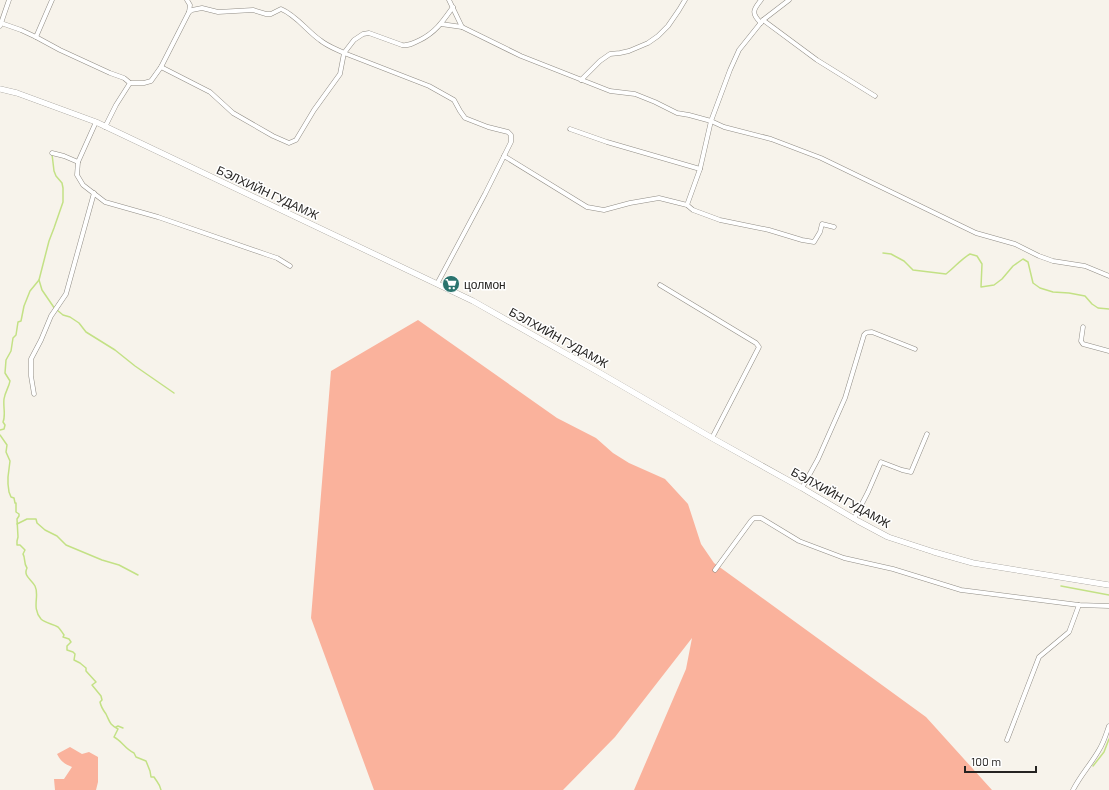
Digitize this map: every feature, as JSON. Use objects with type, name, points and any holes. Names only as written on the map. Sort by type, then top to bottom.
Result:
[{"type":"main road","name":"БЭЛХИЙН ГУДАМЖ","points":[[0,89],[23,95],[96,122],[473,301],[888,537],[973,563],[1109,585]]},
{"type":"street","points":[[9,0],[0,25],[21,30],[60,50],[124,78],[130,84],[151,81],[161,66],[189,12],[190,5],[188,0]]},
{"type":"street","points":[[36,37],[52,0]]},
{"type":"street","points":[[449,0],[462,28]]},
{"type":"street","points":[[761,0],[754,11],[754,16],[817,60],[875,96]]},
{"type":"street","points":[[687,205],[700,169],[711,121],[739,50],[762,21],[789,0]]},
{"type":"street","points":[[580,80],[600,61],[610,54],[629,51],[648,43],[658,36],[679,10],[683,1]]},
{"type":"street","points":[[161,66],[210,92],[233,113],[273,136],[289,143],[296,140],[314,110],[340,74],[344,54],[354,40],[363,34],[369,33],[407,46],[430,35],[441,24],[453,7]]},
{"type":"street","points":[[189,12],[202,8],[218,12],[253,10],[271,14],[281,9],[320,40],[344,54],[429,86],[454,100],[460,112],[466,118],[488,127],[508,132],[511,135],[511,142],[437,284]]},
{"type":"street","points":[[441,24],[462,28],[521,56],[610,91],[635,94],[655,102],[677,114],[689,115],[711,121],[724,127],[771,139],[821,158],[976,233],[1014,244],[1039,256],[1085,266],[1109,276]]},
{"type":"street","points":[[105,127],[116,105],[130,84]]},
{"type":"street","points":[[96,122],[78,162],[77,175],[83,184],[104,202],[158,217],[277,258],[290,266]]},
{"type":"street","points":[[570,129],[607,142],[700,169]]},
{"type":"street","points":[[52,154],[64,156],[78,162]]},
{"type":"street","points":[[504,156],[587,207],[604,210],[630,203],[659,198],[687,205],[693,210],[720,220],[769,230],[814,242],[820,232],[822,224],[834,227]]},
{"type":"street","points":[[34,394],[31,376],[31,359],[51,316],[66,294],[94,193]]},
{"type":"street","points":[[660,285],[759,347],[712,438]]},
{"type":"street","points":[[1083,327],[1081,341],[1083,344],[1109,351]]},
{"type":"street","points":[[802,488],[818,459],[844,398],[866,333],[872,332],[915,349]]},
{"type":"street","points":[[854,518],[868,492],[881,462],[911,472],[926,434]]},
{"type":"street","points":[[715,570],[751,521],[754,518],[761,518],[799,540],[844,558],[893,569],[960,590],[1079,605],[1109,606]]},
{"type":"street","points":[[1007,740],[1039,657],[1069,632],[1079,605]]},
{"type":"street","points":[[1073,790],[1078,780],[1100,749],[1109,726]]},
{"type":"shaded area","points":[[418,320],[557,418],[596,438],[613,453],[629,463],[665,479],[688,504],[701,544],[714,563],[926,717],[992,790],[634,790],[686,669],[692,638],[615,737],[563,790],[374,790],[311,618],[331,371]]},
{"type":"shaded area","points":[[70,747],[82,754],[89,752],[98,757],[98,782],[96,790],[55,790],[54,779],[64,779],[72,767],[63,762],[57,754]]},
{"type":"waterway","points":[[0,430],[4,429],[5,425],[3,422],[4,399],[10,381],[5,373],[6,360],[11,351],[18,322],[21,321],[24,306],[30,291],[39,280],[49,241],[63,202],[62,183],[54,171],[52,154]]},
{"type":"waterway","points":[[883,253],[891,254],[904,261],[913,270],[946,274],[970,254],[977,256],[982,264],[981,287],[994,285],[1002,279],[1013,266],[1023,259],[1028,262],[1033,283],[1040,288],[1053,292],[1085,296],[1098,308],[1109,309]]},
{"type":"waterway","points":[[39,280],[42,290],[55,309]]},
{"type":"waterway","points":[[57,310],[63,315],[70,317],[79,323],[86,332],[115,350],[174,393]]},
{"type":"waterway","points":[[0,435],[7,445],[6,452],[10,461],[8,477],[9,492],[11,497],[14,498],[16,503],[16,512],[19,514],[17,519],[17,545],[20,545],[25,550],[23,554],[27,568],[26,573],[35,586],[38,615],[41,619],[58,627],[64,635],[63,637],[69,639],[71,642],[67,646],[67,650],[75,654],[74,660],[86,668],[86,671],[96,682],[92,685],[101,696],[102,700],[100,702],[102,707],[110,723],[118,729],[114,737],[134,753],[136,757],[146,761],[151,777],[154,777],[161,790]]},
{"type":"waterway","points":[[17,524],[27,519],[36,519],[37,523],[45,530],[57,536],[66,545],[102,560],[119,565],[138,575]]},
{"type":"waterway","points":[[1061,586],[1109,595]]},
{"type":"waterway","points":[[116,727],[118,726],[123,728]]},
{"type":"waterway","points":[[1093,766],[1104,752],[1109,739]]},
{"type":"place","name":"цолмон","points":[[451,284]]}]
